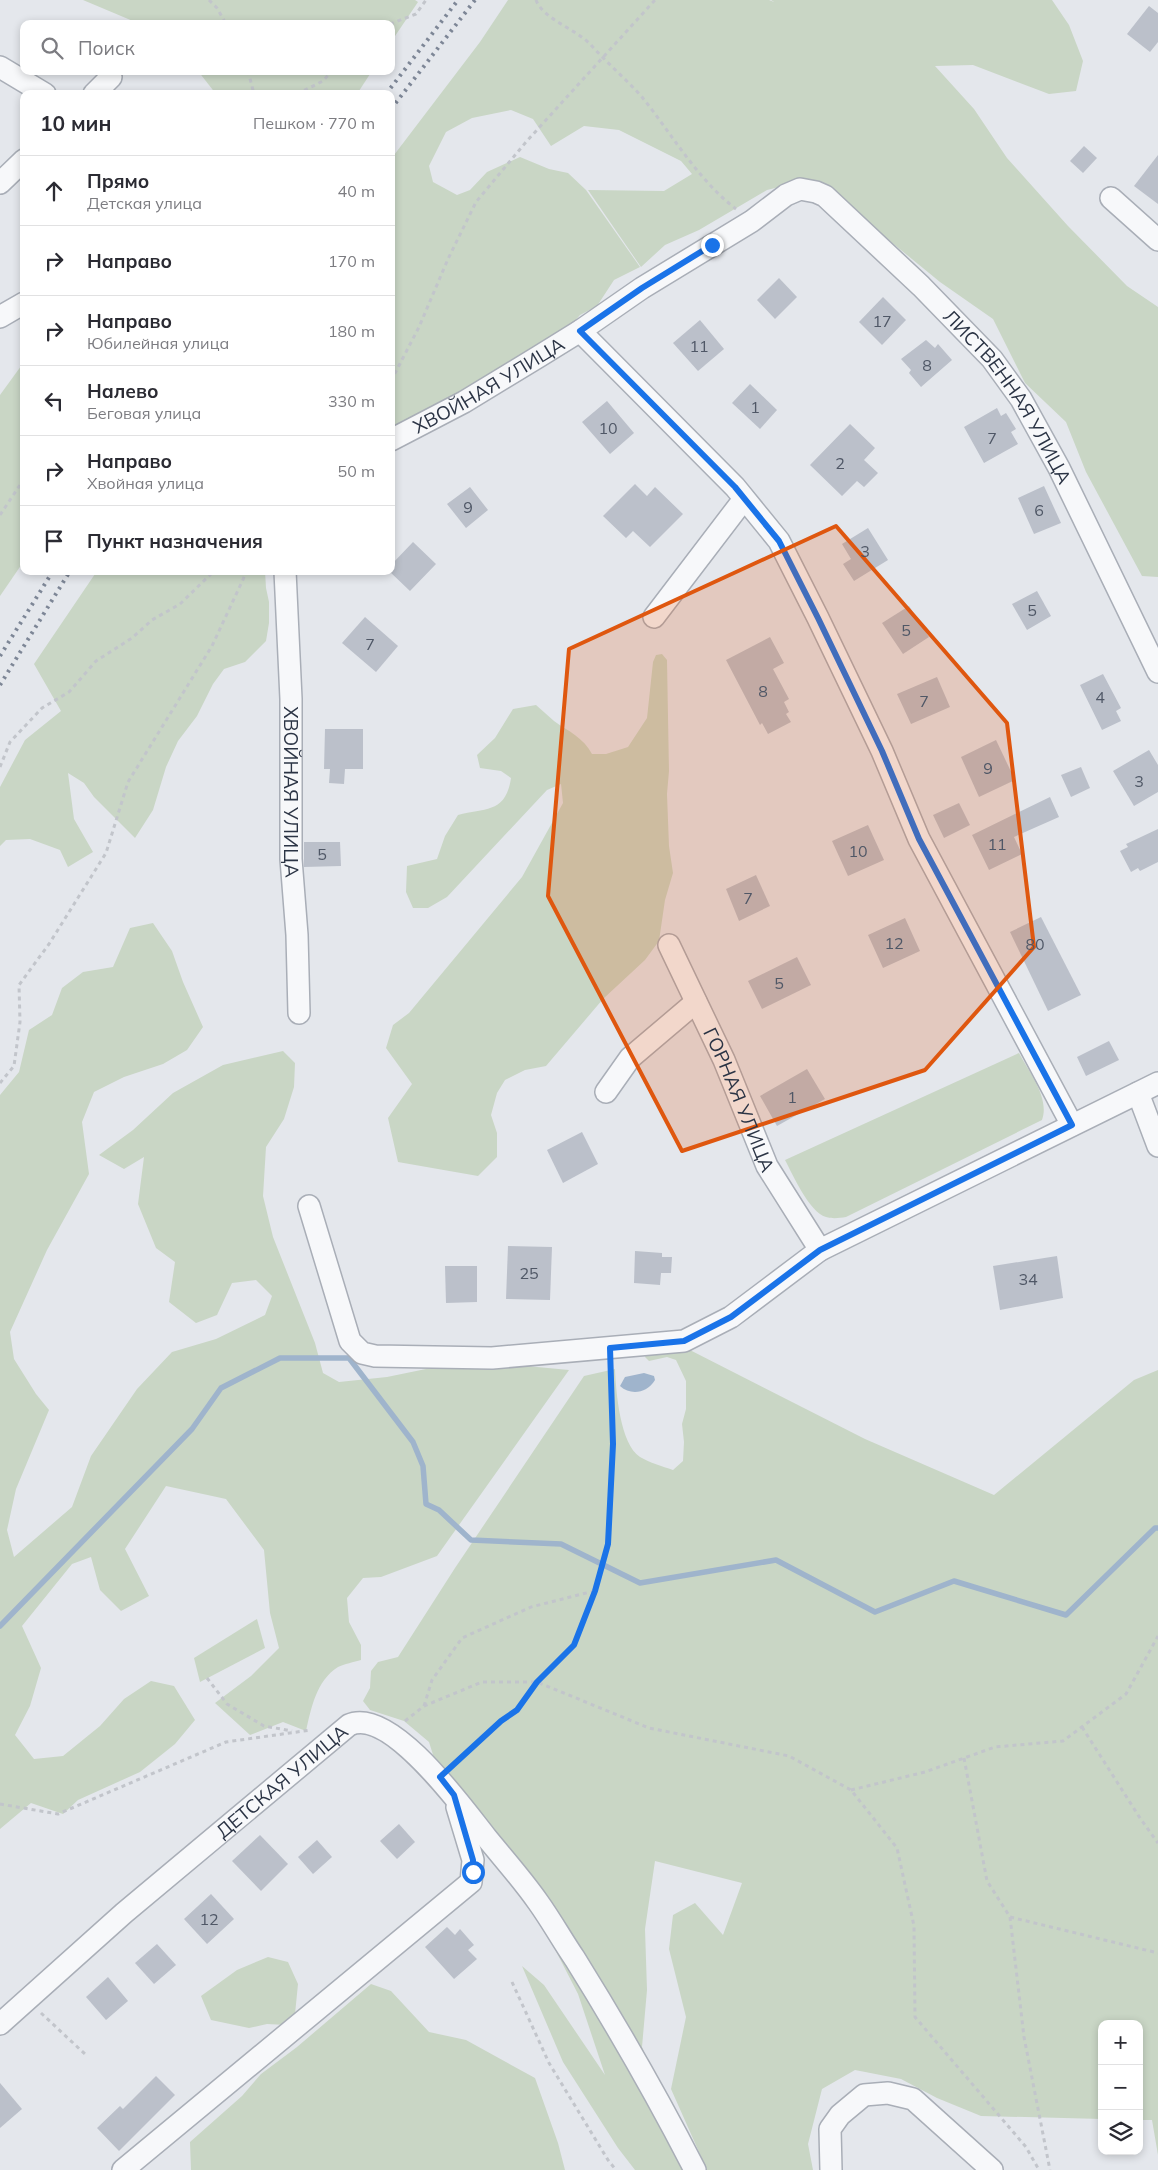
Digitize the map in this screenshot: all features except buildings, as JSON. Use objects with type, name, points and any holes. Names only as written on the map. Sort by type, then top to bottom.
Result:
[{"type":"street","points":[[0,66],[39,90]]},
{"type":"street","points":[[98,90],[111,78]]},
{"type":"street","points":[[0,183],[20,164]]},
{"type":"street","name":"ЛИСТВЕННАЯ УЛИЦА","points":[[786,195],[800,189],[816,192],[824,196],[921,286],[992,360],[1021,399],[1059,468],[1158,672]]},
{"type":"street","name":"ХВОЙНАЯ УЛИЦА","points":[[395,438],[464,402],[580,331],[642,288],[752,221],[786,195]]},
{"type":"street","points":[[1111,198],[1158,240]]},
{"type":"street","points":[[0,316],[20,305]]},
{"type":"street","points":[[580,331],[744,499],[779,541],[882,751],[919,839],[1072,1125]]},
{"type":"street","points":[[654,617],[744,499]]},
{"type":"street","name":"ХВОЙНАЯ УЛИЦА","points":[[285,575],[291,699],[291,858],[297,935],[299,1013]]},
{"type":"street","name":"ГОРНАЯ УЛИЦА","points":[[669,945],[724,1060],[767,1166],[820,1250]]},
{"type":"street","points":[[606,1092],[630,1058],[696,1002]]},
{"type":"street","points":[[309,1206],[350,1340],[362,1353],[375,1356],[492,1358],[684,1341],[731,1317],[820,1250],[1158,1083]]},
{"type":"street","points":[[1138,1093],[1158,1146]]},
{"type":"street","name":"ДЕТСКАЯ УЛИЦА","points":[[0,2024],[124,1913],[349,1725],[360,1722],[371,1724],[389,1733],[440,1777],[454,1795],[473,1860],[471,1882],[123,2170]]},
{"type":"street","points":[[454,1795],[538,1902],[609,2014],[695,2170]]},
{"type":"street","points":[[831,2170],[830,2129],[840,2115],[864,2095],[888,2093],[914,2099],[982,2168]]},
{"type":"path","points":[[209,0],[217,8],[224,20]]},
{"type":"path","points":[[395,22],[416,14],[426,0]]},
{"type":"path","points":[[536,0],[539,9],[574,30],[641,96],[687,157],[726,201],[752,221]]},
{"type":"path","points":[[395,373],[419,327],[448,259],[476,202],[655,0]]},
{"type":"path","points":[[249,75],[253,90]]},
{"type":"path","points":[[305,90],[323,81],[328,75]]},
{"type":"path","points":[[0,515],[20,485]]},
{"type":"path","points":[[0,767],[10,742],[42,708],[69,692],[96,661],[132,638],[152,620],[180,604],[210,575]]},
{"type":"path","points":[[0,1083],[14,1066],[20,1022],[19,985],[49,944],[106,853],[128,782],[212,646],[245,575]]},
{"type":"path","points":[[440,1777],[501,1721],[517,1710],[537,1682],[574,1645],[606,1557],[610,1528],[609,1500],[613,1444],[610,1348]]},
{"type":"path","points":[[424,1706],[432,1680],[462,1638],[531,1607],[595,1591]]},
{"type":"path","points":[[852,1790],[925,1772],[995,1747],[1063,1741],[1126,1694],[1158,1636]]},
{"type":"path","points":[[207,1678],[227,1704],[264,1726],[296,1732]]},
{"type":"path","points":[[389,1733],[424,1706],[482,1682],[537,1682],[649,1728],[789,1756],[852,1790],[897,1848],[914,1926],[915,2017],[1020,2139],[1039,2170]]},
{"type":"path","points":[[1082,1727],[1158,1843]]},
{"type":"path","points":[[0,1804],[58,1814],[226,1742],[313,1729]]},
{"type":"path","points":[[964,1758],[987,1881],[1010,1917],[1024,2037],[1050,2170]]},
{"type":"path","points":[[1010,1917],[1158,1952]]},
{"type":"path","points":[[512,1982],[549,2063],[616,2170]]},
{"type":"path","points":[[28,2000],[86,2055]]},
{"type":"highlighted area","points":[[836,526],[1007,723],[1034,947],[925,1070],[682,1151],[548,896],[569,649]]},
{"type":"green space","points":[[83,0],[415,0],[418,2],[395,36],[395,20],[130,20]]},
{"type":"green space","points":[[508,0],[769,0],[774,2],[771,0],[1052,0],[1069,25],[1083,61],[1076,91],[1049,94],[973,65],[935,66],[974,109],[1007,158],[1068,226],[1127,286],[1158,307],[1158,577],[1142,576],[1086,472],[1066,422],[1025,383],[993,319],[940,282],[852,210],[807,180],[767,190],[699,230],[665,245],[641,267],[588,190],[664,191],[692,174],[681,161],[619,130],[584,126],[551,146],[533,119],[511,110],[472,118],[446,132],[429,166],[433,182],[457,195],[470,190],[487,172],[520,157],[549,169],[568,173],[586,190],[640,267],[614,280],[597,306],[580,315],[565,332],[395,430],[395,154],[480,42]]},
{"type":"green space","points":[[201,75],[369,75],[360,90],[213,90]]},
{"type":"green space","points":[[20,368],[20,567],[0,596],[0,395]]},
{"type":"green space","points":[[94,575],[265,575],[269,602],[269,623],[266,641],[245,662],[224,669],[213,684],[197,716],[178,741],[166,767],[153,810],[135,838],[94,797],[84,783],[68,773],[74,819],[93,852],[68,867],[60,850],[30,839],[6,840],[0,846],[0,787],[25,740],[61,711],[34,664]]},
{"type":"green space","points":[[662,654],[667,660],[669,771],[667,794],[669,846],[673,873],[665,900],[659,941],[645,960],[603,999],[546,1066],[525,1070],[505,1080],[497,1093],[491,1115],[497,1133],[497,1157],[478,1176],[398,1162],[388,1118],[412,1084],[386,1048],[393,1025],[409,1013],[522,877],[563,803],[561,784],[547,790],[447,897],[428,908],[413,908],[406,892],[407,866],[437,859],[445,836],[458,815],[493,807],[505,798],[511,778],[501,771],[480,768],[477,755],[495,738],[513,709],[536,705],[554,721],[580,739],[592,754],[606,754],[628,747],[647,718],[653,662],[656,655]]},
{"type":"green space","points":[[153,923],[172,951],[183,982],[203,1027],[187,1050],[163,1064],[124,1077],[94,1092],[82,1122],[89,1174],[47,1250],[10,1332],[14,1359],[36,1394],[49,1410],[16,1489],[7,1530],[14,1557],[72,1507],[91,1456],[137,1389],[172,1352],[216,1339],[265,1315],[272,1296],[256,1280],[232,1283],[217,1315],[196,1323],[169,1302],[175,1262],[156,1248],[138,1204],[144,1157],[124,1169],[99,1155],[133,1130],[173,1093],[223,1065],[283,1051],[295,1063],[294,1087],[284,1119],[266,1147],[263,1196],[273,1237],[315,1343],[323,1373],[339,1382],[387,1377],[455,1363],[504,1364],[569,1370],[437,1556],[381,1577],[363,1578],[347,1598],[349,1622],[361,1645],[361,1660],[338,1667],[324,1680],[316,1696],[306,1731],[283,1722],[250,1735],[215,1703],[251,1676],[279,1648],[270,1613],[264,1550],[226,1499],[166,1486],[125,1549],[149,1596],[121,1611],[100,1590],[91,1557],[72,1564],[22,1626],[41,1668],[30,1706],[15,1735],[34,1759],[63,1756],[100,1726],[124,1699],[151,1681],[174,1686],[195,1720],[175,1744],[140,1772],[78,1800],[63,1814],[31,1803],[0,1829],[0,1095],[19,1072],[29,1030],[52,1015],[62,988],[83,972],[113,967],[130,928]]},
{"type":"green space","points":[[1019,1053],[1041,1094],[1044,1112],[1042,1120],[846,1217],[826,1217],[820,1214],[808,1201],[785,1160]]},
{"type":"green space","points":[[682,1346],[865,1439],[994,1495],[1134,1380],[1158,1370],[1158,2155],[1152,2120],[1143,2120],[1143,2020],[1098,2020],[1098,2119],[981,2116],[937,2098],[901,2079],[855,2070],[822,2089],[808,2144],[813,2170],[707,2170],[671,2089],[686,2017],[669,1949],[673,1915],[695,1903],[723,1935],[742,1883],[655,1861],[645,1929],[647,1990],[642,2047],[690,2170],[635,2170],[618,2148],[563,2062],[522,1966],[544,1985],[605,2075],[578,1994],[542,1924],[440,1777],[429,1742],[404,1721],[370,1710],[363,1701],[370,1688],[371,1671],[378,1662],[398,1657],[455,1568],[584,1376],[615,1369],[620,1417],[633,1450],[640,1457],[652,1463],[673,1470],[683,1461],[684,1442],[682,1424],[686,1409],[686,1381],[676,1360],[667,1357],[649,1361],[645,1357],[648,1350]]},
{"type":"green space","points":[[257,1619],[265,1648],[200,1682],[194,1658]]},
{"type":"green space","points":[[268,1957],[288,1962],[298,1984],[295,2014],[286,2025],[267,2024],[249,2028],[211,2020],[201,1996],[237,1970]]},
{"type":"green space","points":[[371,1984],[391,1991],[429,2032],[466,2040],[535,2078],[558,2143],[565,2170],[191,2170],[190,2142],[242,2096],[261,2074],[297,2047]]},
{"type":"water","points":[[644,1373],[654,1376],[655,1380],[648,1388],[634,1392],[620,1386],[625,1377]]},
{"type":"waterway","points":[[0,1626],[192,1429],[221,1388],[280,1358],[349,1358],[413,1442],[423,1466],[426,1504],[439,1510],[471,1540],[561,1544],[640,1583],[776,1560],[875,1612],[954,1581],[1066,1615],[1155,1528],[1158,1528]]},
{"type":"railway","points":[[389,90],[458,0]]},
{"type":"railway","points":[[395,104],[475,0]]},
{"type":"railway","points":[[0,656],[51,575]]},
{"type":"railway","points":[[0,685],[68,575]]},
{"type":"route","points":[[473,1872],[473,1860],[454,1795],[440,1777],[501,1721],[517,1710],[537,1682],[574,1645],[606,1557],[610,1528],[609,1500],[613,1444],[610,1348],[684,1341],[731,1317],[820,1250],[1072,1125],[919,839],[882,751],[779,541],[735,487],[580,331],[642,288],[712,245]]}]
